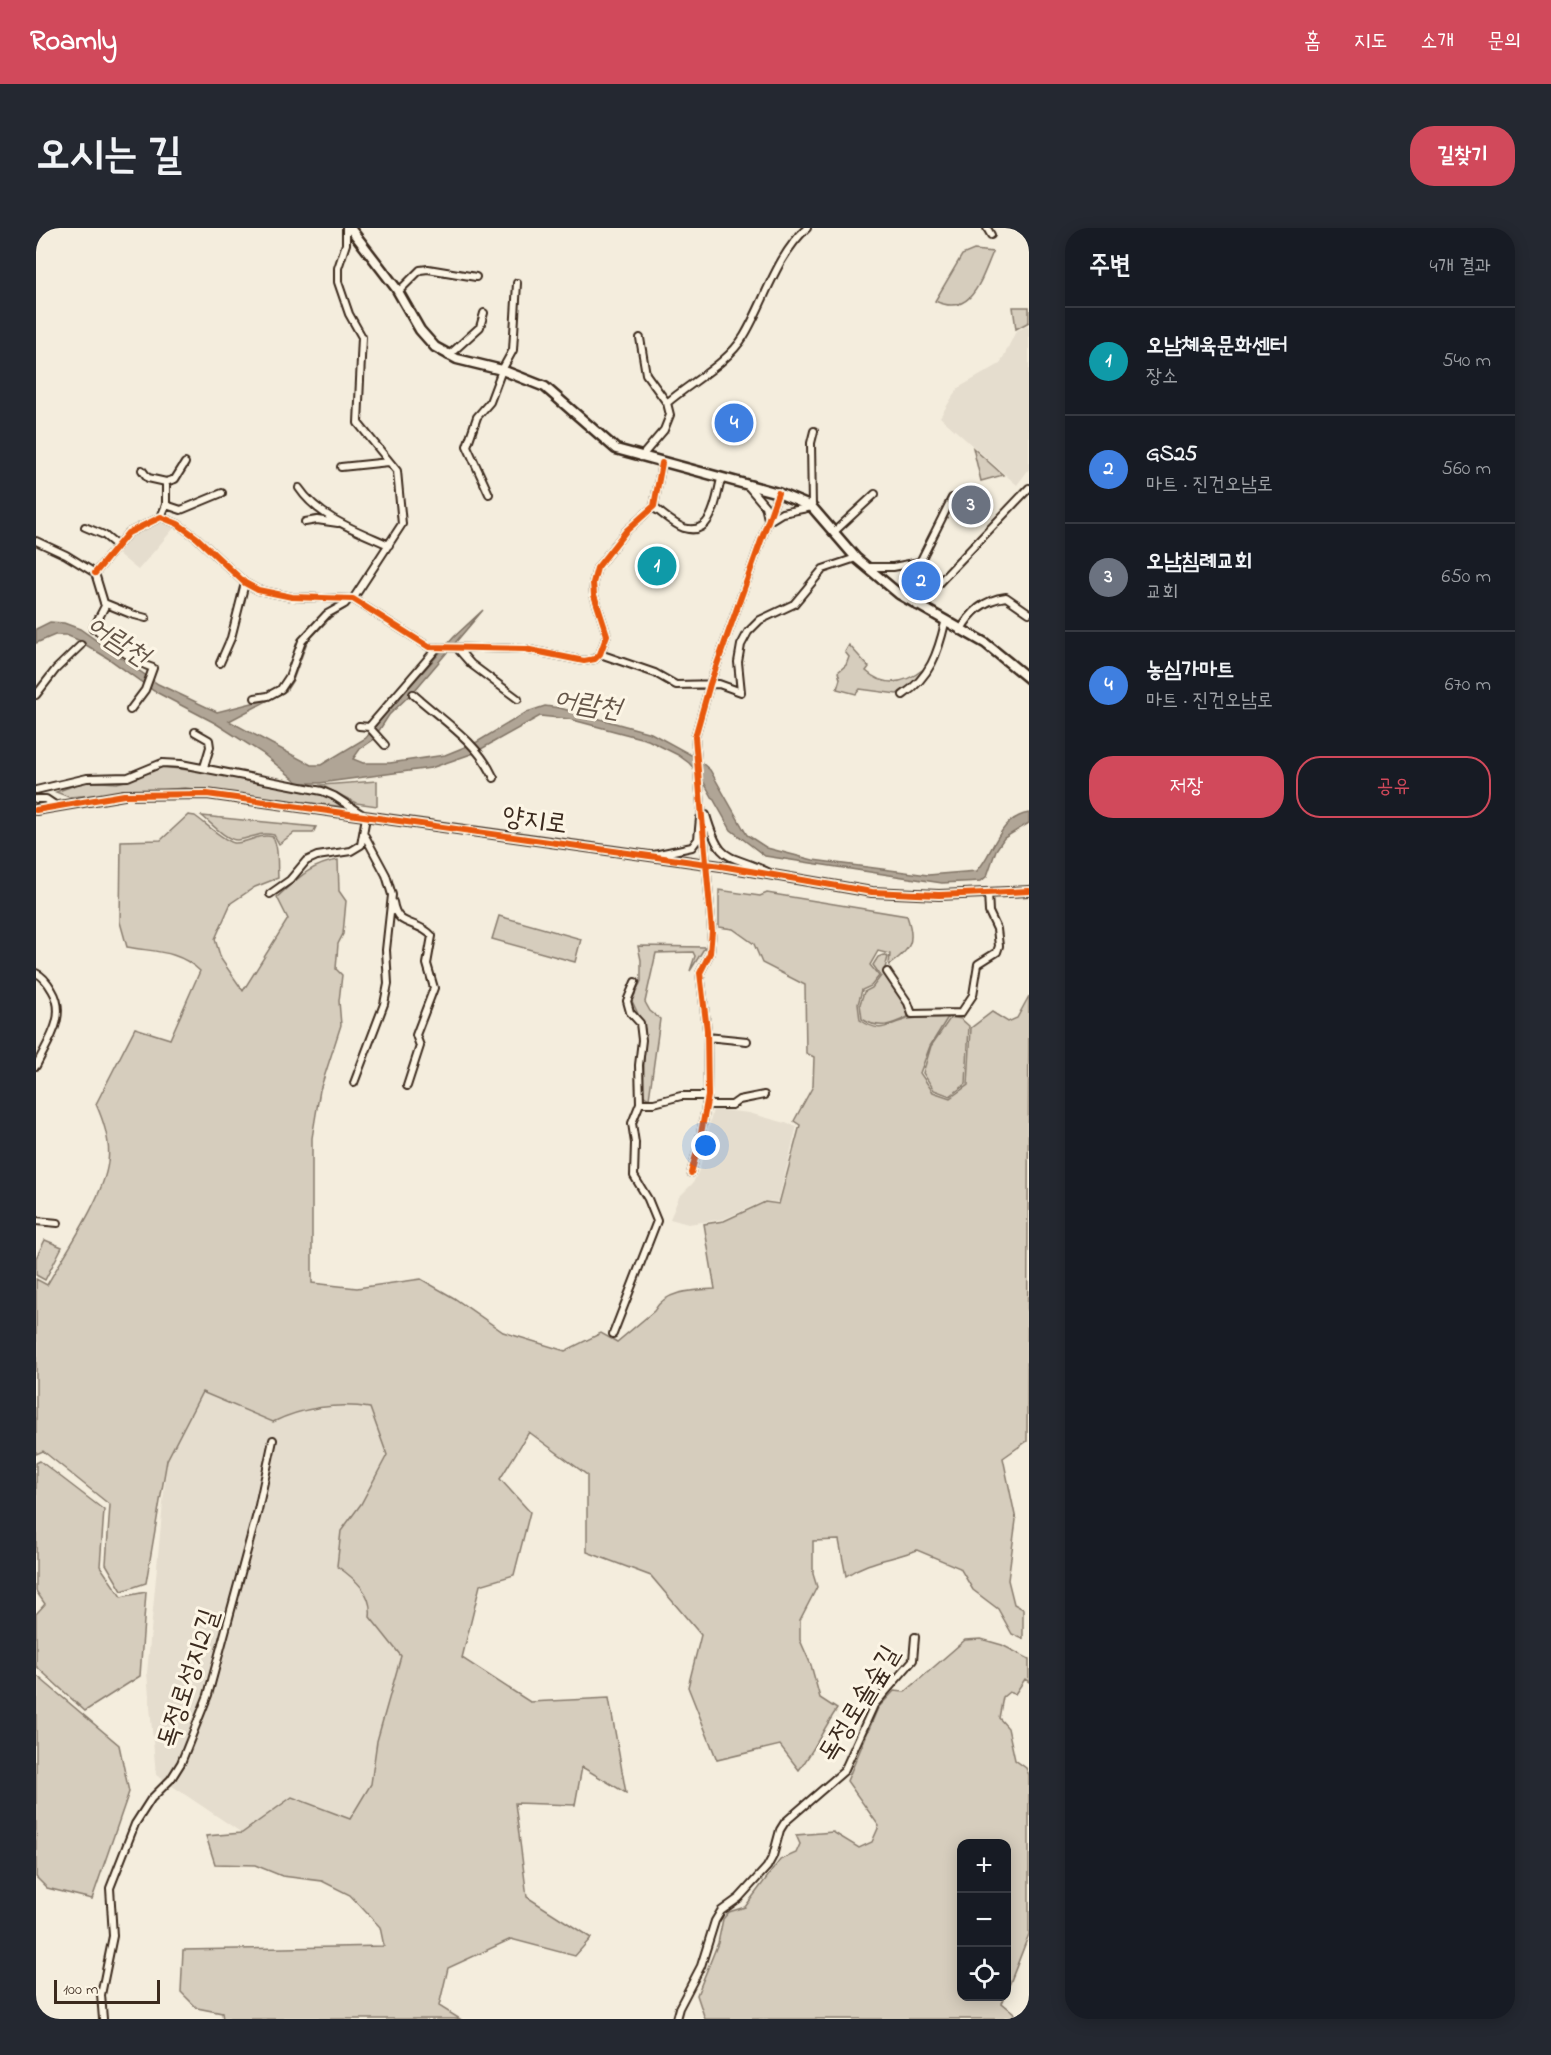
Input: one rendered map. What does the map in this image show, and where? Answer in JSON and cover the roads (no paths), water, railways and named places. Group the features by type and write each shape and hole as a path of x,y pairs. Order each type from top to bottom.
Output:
{"main road":[{"path":"348,228 398,292 427,340 448,356 502,370 545,387 616,449 778,493 812,507 866,567 916,606 985,643 1029,679"}],"street":[{"path":"255,698 268,696 281,689 290,677 302,641 327,614 351,599 402,524 397,471 358,423 362,337 349,314 338,282 338,268 346,244 348,228"},
{"path":"667,403 719,362 744,337 769,284 798,237 807,228"},
{"path":"987,228 991,235"},
{"path":"398,292 420,270 428,269 476,277"},
{"path":"489,494 467,446 477,417 490,402 502,370 513,350 517,283"},
{"path":"448,356 480,327 484,313"},
{"path":"640,338 646,374 667,403 670,415 664,430 640,457"},
{"path":"768,522 782,513 812,507 814,431"},
{"path":"341,467 389,462"},
{"path":"142,470 148,478 166,482 175,479 185,463"},
{"path":"161,517 178,524 197,538 245,583 258,590 292,597 351,599 421,644 455,648 525,649 584,661 595,659 600,654 607,635 594,595 593,583 597,568 626,531 653,507 662,463"},
{"path":"653,507 685,528 700,527 709,521 721,479"},
{"path":"95,573 128,533 161,517 166,505 166,482"},
{"path":"748,486 765,506 768,522"},
{"path":"299,488 305,497 341,524 389,545"},
{"path":"916,606 1029,488"},
{"path":"166,505 181,510 222,493"},
{"path":"691,1173 708,1096 707,1037 700,973 710,953 712,931 695,737 710,684 778,493"},
{"path":"835,531 875,494"},
{"path":"866,567 893,567 920,562 952,498"},
{"path":"305,522 317,520 341,524"},
{"path":"85,527 104,535 116,545"},
{"path":"36,541 66,555 95,573 105,606 93,628 138,664 153,668 145,690 130,710"},
{"path":"600,654 655,673 676,685 719,684 741,692 738,662 741,645 748,632 760,620 794,604 823,569 856,558"},
{"path":"220,663 231,638 245,583"},
{"path":"960,631 971,614 994,598 1006,597 1029,613"},
{"path":"105,603 146,618"},
{"path":"903,695 922,681 930,669 940,646 945,623"},
{"path":"36,696 56,669 81,645"},
{"path":"369,727 438,647"},
{"path":"455,648 471,664 518,699"},
{"path":"413,694 471,740 482,754 494,778"},
{"path":"359,726 369,727 385,745"},
{"path":"195,732 208,740 210,747 204,766"},
{"path":"36,790 87,778 128,777 162,763 204,766 322,791 334,796 366,817 362,845 351,851 317,856 306,861 290,880 270,894"},
{"name":"양지로","path":"36,810 124,795 207,794 649,856 895,894 1029,891"},
{"path":"36,799 46,799 55,805"},
{"path":"649,856 689,849 695,845 699,833 702,800"},
{"path":"702,800 713,840 721,853 778,876"},
{"path":"364,836 386,875 394,913 400,920 426,930 432,936 427,964 434,988 416,1035 420,1046 407,1086"},
{"path":"887,972 908,1003 912,1014 962,1013 973,995 978,964 997,952 999,946 997,929 989,912 988,892"},
{"path":"354,1083 384,1004 388,984 386,950 392,895"},
{"path":"36,973 45,980 60,1002 60,1013 36,1066"},
{"path":"613,1334 657,1221 648,1199 634,1176 635,1143 632,1123 640,1103 642,1031 627,1001 635,982"},
{"path":"707,1037 747,1041"},
{"path":"706,1105 732,1105 739,1100 764,1095"},
{"path":"640,1103 654,1103 681,1096 708,1096"},
{"path":"36,1221 58,1223"},
{"name":"독정로성지2길","path":"103,2019 101,1995 113,1936 110,1888 135,1824 151,1799 171,1779 181,1763 208,1695 258,1510 273,1440"},
{"name":"독정로솔숲길","path":"676,2019 701,1966 721,1911 739,1898 767,1867 785,1822 844,1771 874,1705 913,1660 915,1638"}],"place":[{"name":"농심가마트","path":"734,423"},
{"name":"오남침례교회","path":"971,505"},
{"name":"오남쳬육문화센터","path":"657,566"},
{"name":"GS25","path":"921,581"}],"water label":[{"name":"어람천","path":"119,639"},
{"name":"어람천","path":"588,702"}]}
